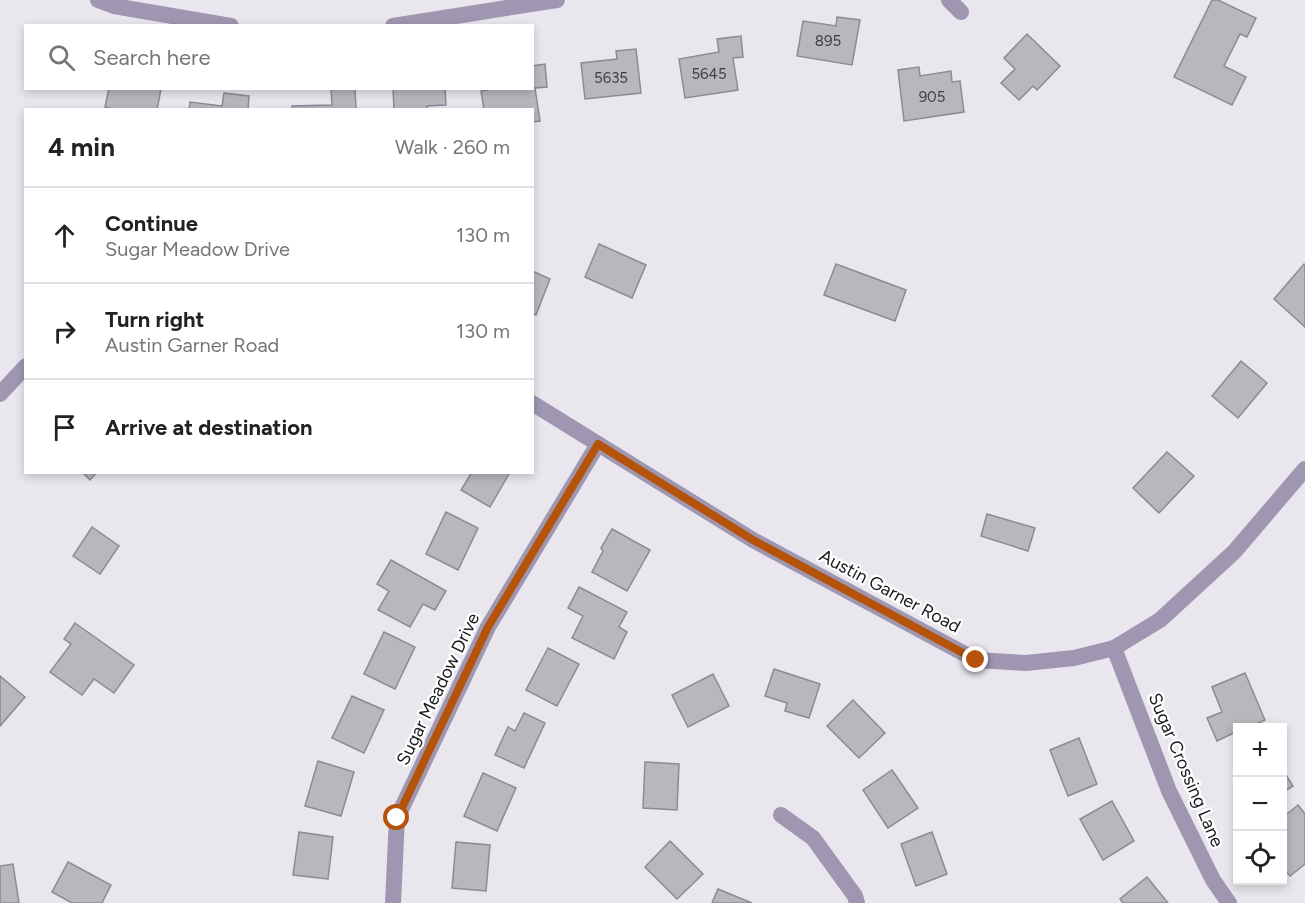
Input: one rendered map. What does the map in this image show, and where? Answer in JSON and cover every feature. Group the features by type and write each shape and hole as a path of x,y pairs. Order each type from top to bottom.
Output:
{"street":[{"path":"98,0 221,24"},
{"path":"406,24 557,0"},
{"path":"0,394 24,368"},
{"name":"Austin Garner Road","path":"534,404 753,540 976,660 1026,663 1074,658 1114,648 1160,620 1234,552 1305,469"},
{"name":"Sugar Meadow Drive","path":"393,903 397,818 488,627 598,444"},
{"name":"Sugar Crossing Lane","path":"1114,648 1169,791 1213,880 1228,903"},
{"path":"781,815 813,838 858,903"}],"building":[{"path":"1212,0 1218,0 1256,18 1247,37 1240,34 1224,66 1246,77 1232,105 1174,77"},
{"path":"837,17 860,20 852,65 797,56 803,21 836,26"},
{"path":"1027,34 1060,66 1037,90 1033,86 1019,100 1001,83 1015,69 1004,58"},
{"path":"741,36 743,57 733,58 738,90 685,98 679,59 719,52 717,39"},
{"path":"636,49 641,93 585,99 581,63 617,59 616,51"},
{"path":"545,64 547,87 535,88 540,121 534,122 534,108 484,108 481,91 534,90 534,66"},
{"path":"919,67 920,76 951,71 952,82 960,81 964,112 904,121 898,70"},
{"path":"109,90 161,90 157,108 105,107"},
{"path":"331,90 355,90 356,108 292,108 292,106 332,105"},
{"path":"393,90 445,90 446,105 427,106 427,108 394,108"},
{"path":"224,93 249,96 248,108 189,108 190,102 222,106"},
{"path":"599,244 646,265 632,298 585,277"},
{"path":"836,264 906,290 895,321 824,295"},
{"path":"1305,265 1305,327 1274,299"},
{"path":"534,272 550,279 536,315 534,314"},
{"path":"1241,361 1267,383 1238,418 1212,396"},
{"path":"1167,452 1194,476 1159,513 1133,488"},
{"path":"84,474 95,474 90,480"},
{"path":"471,474 509,474 490,507 461,490"},
{"path":"446,512 478,528 458,570 426,554"},
{"path":"987,514 1035,528 1028,551 981,536"},
{"path":"92,527 119,546 100,574 73,556"},
{"path":"612,529 650,550 627,591 592,572 603,551 601,548"},
{"path":"391,560 446,591 435,610 423,604 410,627 378,610 389,591 377,584"},
{"path":"579,587 627,612 619,627 627,632 614,659 572,638 583,616 568,608"},
{"path":"75,623 134,665 114,693 94,679 82,695 50,672 71,644 64,639"},
{"path":"384,632 415,647 395,689 364,674"},
{"path":"548,648 579,664 557,706 526,690"},
{"path":"774,669 820,684 809,718 785,711 787,703 765,696"},
{"path":"1245,673 1265,720 1258,723 1233,723 1233,733 1217,741 1207,718 1222,712 1212,687"},
{"path":"713,674 729,706 688,727 672,695"},
{"path":"0,676 25,697 0,726"},
{"path":"352,696 384,710 364,753 332,738"},
{"path":"853,700 885,733 859,758 827,726"},
{"path":"524,713 545,723 524,768 495,755 508,727 515,731"},
{"path":"1079,738 1097,784 1068,796 1050,750"},
{"path":"318,761 354,772 341,816 305,806"},
{"path":"645,762 679,764 677,810 643,808"},
{"path":"892,770 918,808 888,828 863,790"},
{"path":"483,773 516,788 497,831 464,816"},
{"path":"1287,777 1293,786 1287,790"},
{"path":"1112,801 1134,841 1103,860 1080,819"},
{"path":"1298,805 1305,814 1305,864 1290,876 1287,873 1287,814"},
{"path":"299,832 333,837 328,879 293,875"},
{"path":"932,832 947,874 916,886 901,844"},
{"path":"670,841 703,874 677,899 645,867"},
{"path":"456,842 490,845 486,891 452,888"},
{"path":"68,862 111,885 102,903 72,903 52,892"},
{"path":"13,864 19,903 0,903 0,866"},
{"path":"1147,877 1168,903 1123,903 1120,899"},
{"path":"718,889 752,903 712,903"}],"route":[{"path":"397,818 488,627 598,444 753,540 976,660"}]}
